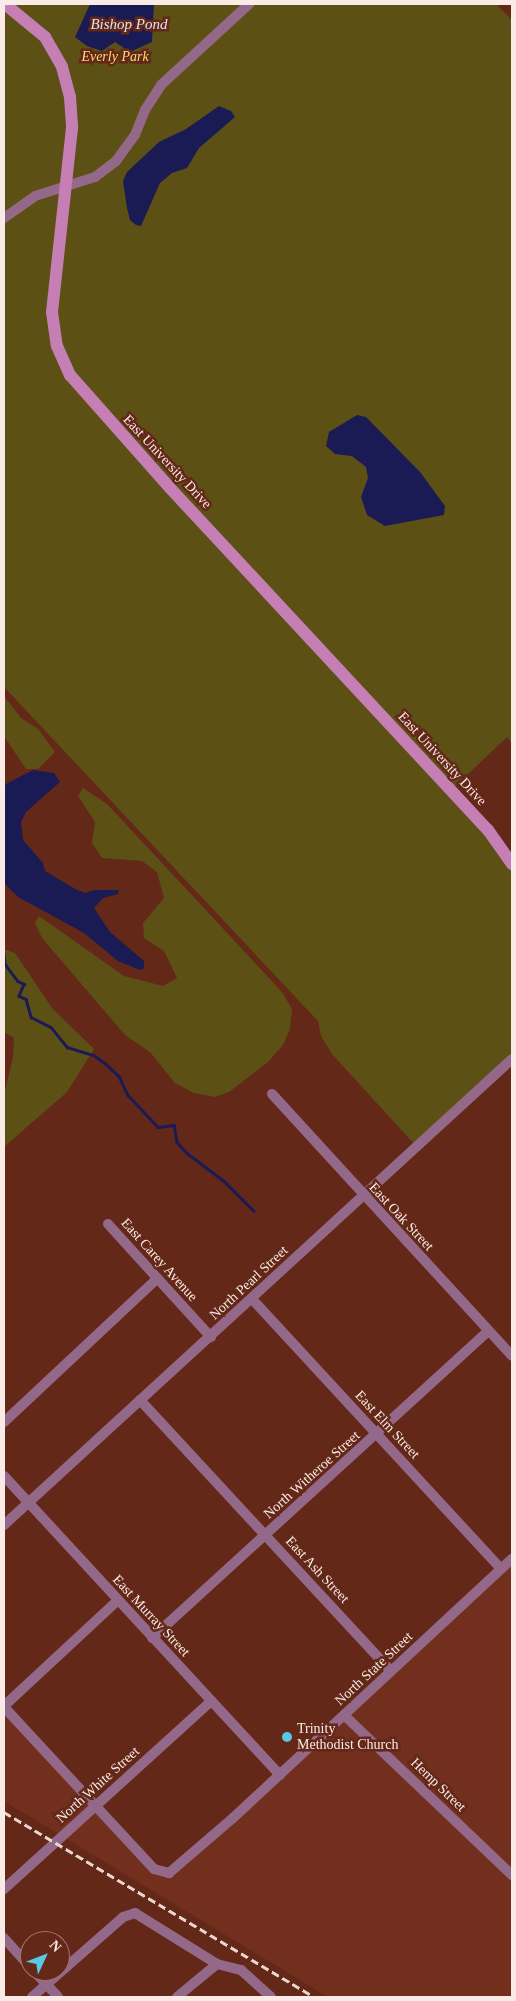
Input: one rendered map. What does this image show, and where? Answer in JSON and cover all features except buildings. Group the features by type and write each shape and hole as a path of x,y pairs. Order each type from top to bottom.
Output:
{"main road":[{"name":"East University Drive","path":"5,4 45,37 66,76 72,118 52,312 57,346 70,375 170,488 488,830 512,864"}],"street":[{"path":"4,218 35,196 95,177 116,161 135,135 145,110 161,85 249,4"},
{"name":"North Pearl Street","path":"4,1525 512,1060"},
{"name":"East Oak Street","path":"272,1094 363,1197 512,1356"},
{"name":"East Carey Avenue","path":"108,1224 211,1337"},
{"path":"4,1422 158,1279"},
{"name":"East Elm Street","path":"252,1299 501,1569"},
{"name":"North Witheroe Street","path":"152,1638 488,1331"},
{"name":"East Ash Street","path":"140,1400 392,1671"},
{"name":"East Murray Street","path":"4,1476 280,1774"},
{"name":"North State Street","path":"96,1806 154,1869 164,1873 176,1870 345,1716 512,1559"},
{"path":"96,1806 4,1707 118,1600"},
{"name":"North White Street","path":"4,1889 211,1701"},
{"name":"Hemp Street","path":"345,1716 512,1875"},
{"path":"32,1997 123,1917 139,1913 217,1964 241,1970 271,1997"},
{"path":"4,1938 20,1956"},
{"path":"177,1997 217,1964"},
{"path":"43,1981 58,1997"}],"shaded area":[{"path":"512,1559 512,1997 328,1997 4,1801 4,1707 154,1869 169,1873"}],"green space":[{"name":"Everly Park","path":"4,4 496,4 512,20 512,743 507,737 451,790 512,864 512,1059 416,1146 332,1054 321,1036 318,1021 4,687"},
{"path":"4,696 21,718 38,729 55,752 38,769 26,769 4,736"},
{"path":"83,788 107,804 282,992 292,1009 290,1029 283,1045 268,1062 229,1092 215,1097 194,1093 175,1083 150,1052 125,1035 42,938 35,923 39,916 124,976 163,986 177,978 164,951 144,938 143,923 164,898 157,872 142,861 102,858 92,843 95,822 78,796"},
{"path":"4,949 15,953 52,1008 94,1049 67,1092 4,1147 4,1095 13,1057 14,1038 4,1032"}],"water":[{"name":"Bishop Pond","path":"90,4 154,4 152,42 130,52 115,42 102,51 87,46 75,37"},
{"path":"219,106 231,111 235,117 199,148 187,168 172,173 160,183 141,226 136,225 130,220 127,208 123,181 127,172 159,142 186,129"},
{"path":"357,415 366,417 420,472 445,506 444,515 385,526 367,515 361,497 368,478 366,467 352,456 335,454 326,446 329,432"},
{"path":"33,770 54,773 60,782 26,812 21,822 23,840 43,863 45,871 77,890 86,893 94,890 119,890 118,894 103,898 94,908 110,932 144,961 144,968 140,970 118,961 84,933 18,897 4,883 4,785"}],"waterway":[{"path":"4,953 5,964 18,981 24,984 19,996 26,999 31,1017 51,1027 67,1047 94,1055 106,1064 119,1076 128,1095 158,1127 174,1125 177,1142 187,1153 224,1181 254,1211"}],"railway":[{"path":"4,1812 314,1997"}],"place":[{"name":"Trinity Methodist Church","path":"287,1737"}]}
